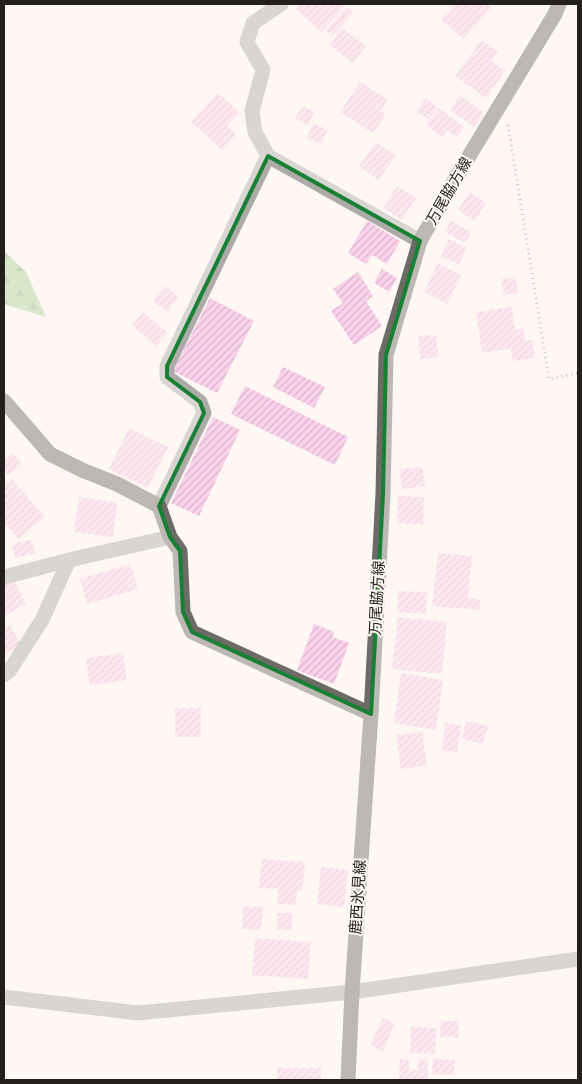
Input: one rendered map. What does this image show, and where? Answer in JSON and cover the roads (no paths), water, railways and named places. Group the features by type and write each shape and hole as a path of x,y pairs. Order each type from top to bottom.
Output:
{"main road":[{"name":"万尾脇方線","path":"370,714 383,494 386,355 420,241 555,14 559,4"},
{"path":"4,401 50,454 82,470 117,484 159,506 170,538 180,551 183,612 192,632 370,714"},
{"name":"鹿西氷見線","path":"348,1080 370,714"}],"street":[{"path":"281,4 253,23 247,42 263,70 252,111 256,132 268,156 420,241"},
{"path":"159,506 204,413 200,402 167,377 167,366 268,156"},
{"path":"4,577 69,560 170,538"},
{"path":"4,675 10,670 42,620 69,560"},
{"path":"4,997 138,1013 352,992 578,959"}]}
